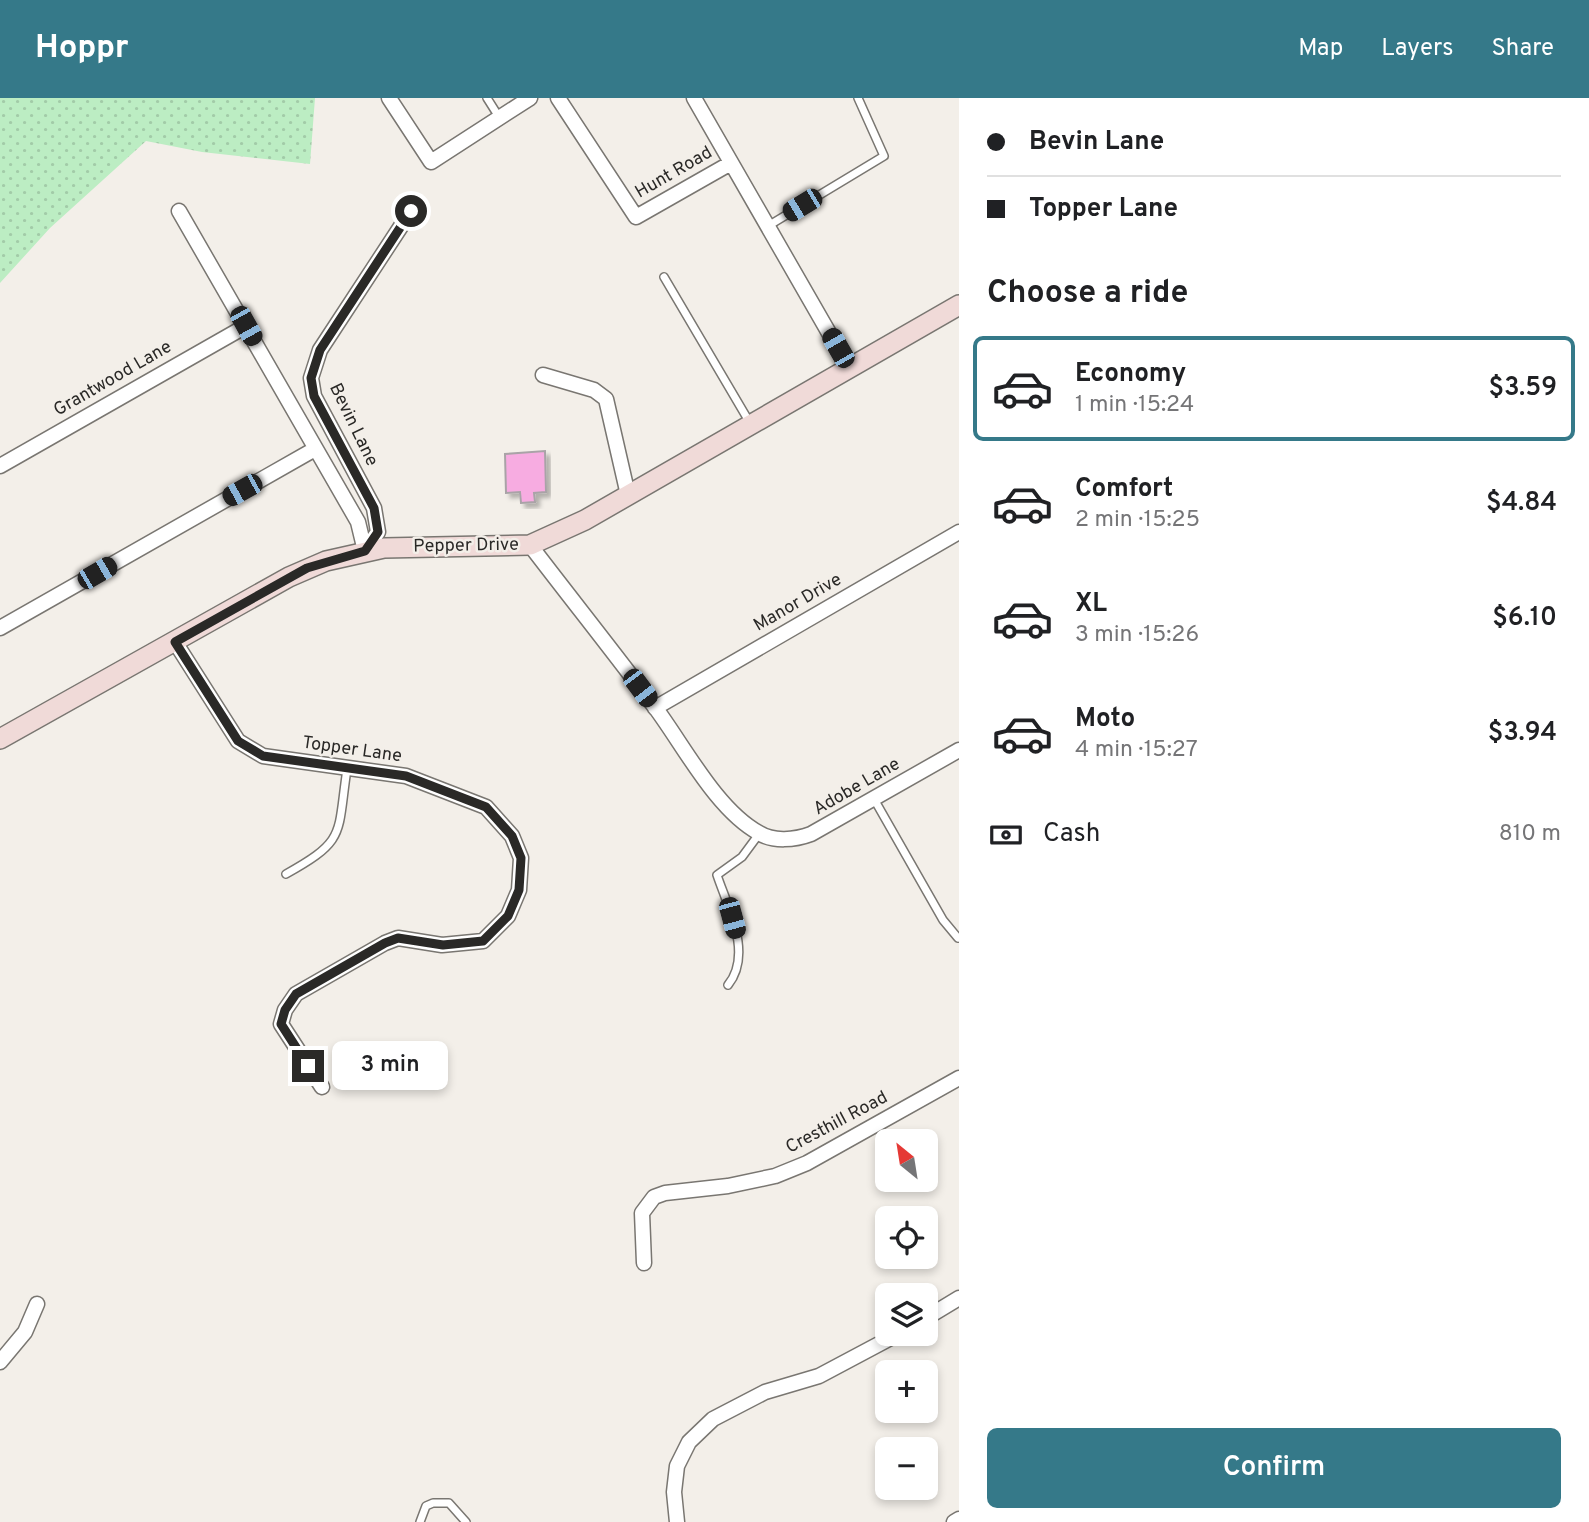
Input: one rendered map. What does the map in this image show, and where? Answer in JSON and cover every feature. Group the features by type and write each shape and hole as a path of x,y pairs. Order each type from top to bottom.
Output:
{"street":[{"path":"388,98 431,162 530,98"},
{"name":"Hunt Road","path":"558,98 636,217 731,163"},
{"path":"694,98 848,366"},
{"path":"179,211 358,522 365,551"},
{"name":"Bevin Lane","path":"365,551 378,532 374,508 314,396 311,378 320,350 411,211"},
{"name":"Pepper Drive","path":"0,739 307,568 365,551 530,545 585,520 848,366 959,305"},
{"name":"Grantwood Lane","path":"0,466 246,326"},
{"path":"543,374 594,390 606,399 628,495"},
{"path":"0,628 315,449"},
{"name":"Manor Drive","path":"655,708 959,532"},
{"path":"530,545 711,786 737,816 763,835"},
{"name":"Topper Lane","path":"175,642 238,741 263,756 406,776 486,807 512,836 521,858 519,890 508,916 483,941 443,945 398,938 296,994 285,1010 281,1024 322,1087"},
{"name":"Adobe Lane","path":"763,835 787,839 811,834 959,750"},
{"name":"Cresthill Road","path":"643,1263 642,1213 647,1205 665,1193 728,1186 786,1172 959,1078"},
{"path":"938,1311 959,1298"},
{"path":"0,1362 25,1332 37,1304"},
{"path":"677,1522 674,1492 677,1466 690,1442 713,1419 765,1392 818,1376 875,1346"},
{"path":"954,1522 959,1519"}],"lane":[{"path":"487,98 499,118"},
{"path":"767,226 884,156 858,98"},
{"path":"664,277 750,424"},
{"path":"286,874 331,846 337,833 347,769"},
{"path":"874,799 943,920 958,937"},
{"path":"728,985 737,973 739,961 736,933 717,875 743,857 763,835"},
{"path":"420,1522 426,1506 449,1503 456,1507 466,1522"}],"green space":[{"path":"0,98 315,98 310,164 202,152 146,141 50,228 0,283"}],"building":[{"path":"545,451 546,492 534,493 535,502 521,503 520,492 506,493 505,454"}],"route":[{"path":"308,1066 281,1024 285,1010 296,994 398,938 443,945 483,941 508,916 519,890 521,858 512,836 499,818 486,807 406,776 263,756 230,733 175,642 307,568 365,551 378,532 374,508 314,396 311,378 320,350 411,211"}]}
